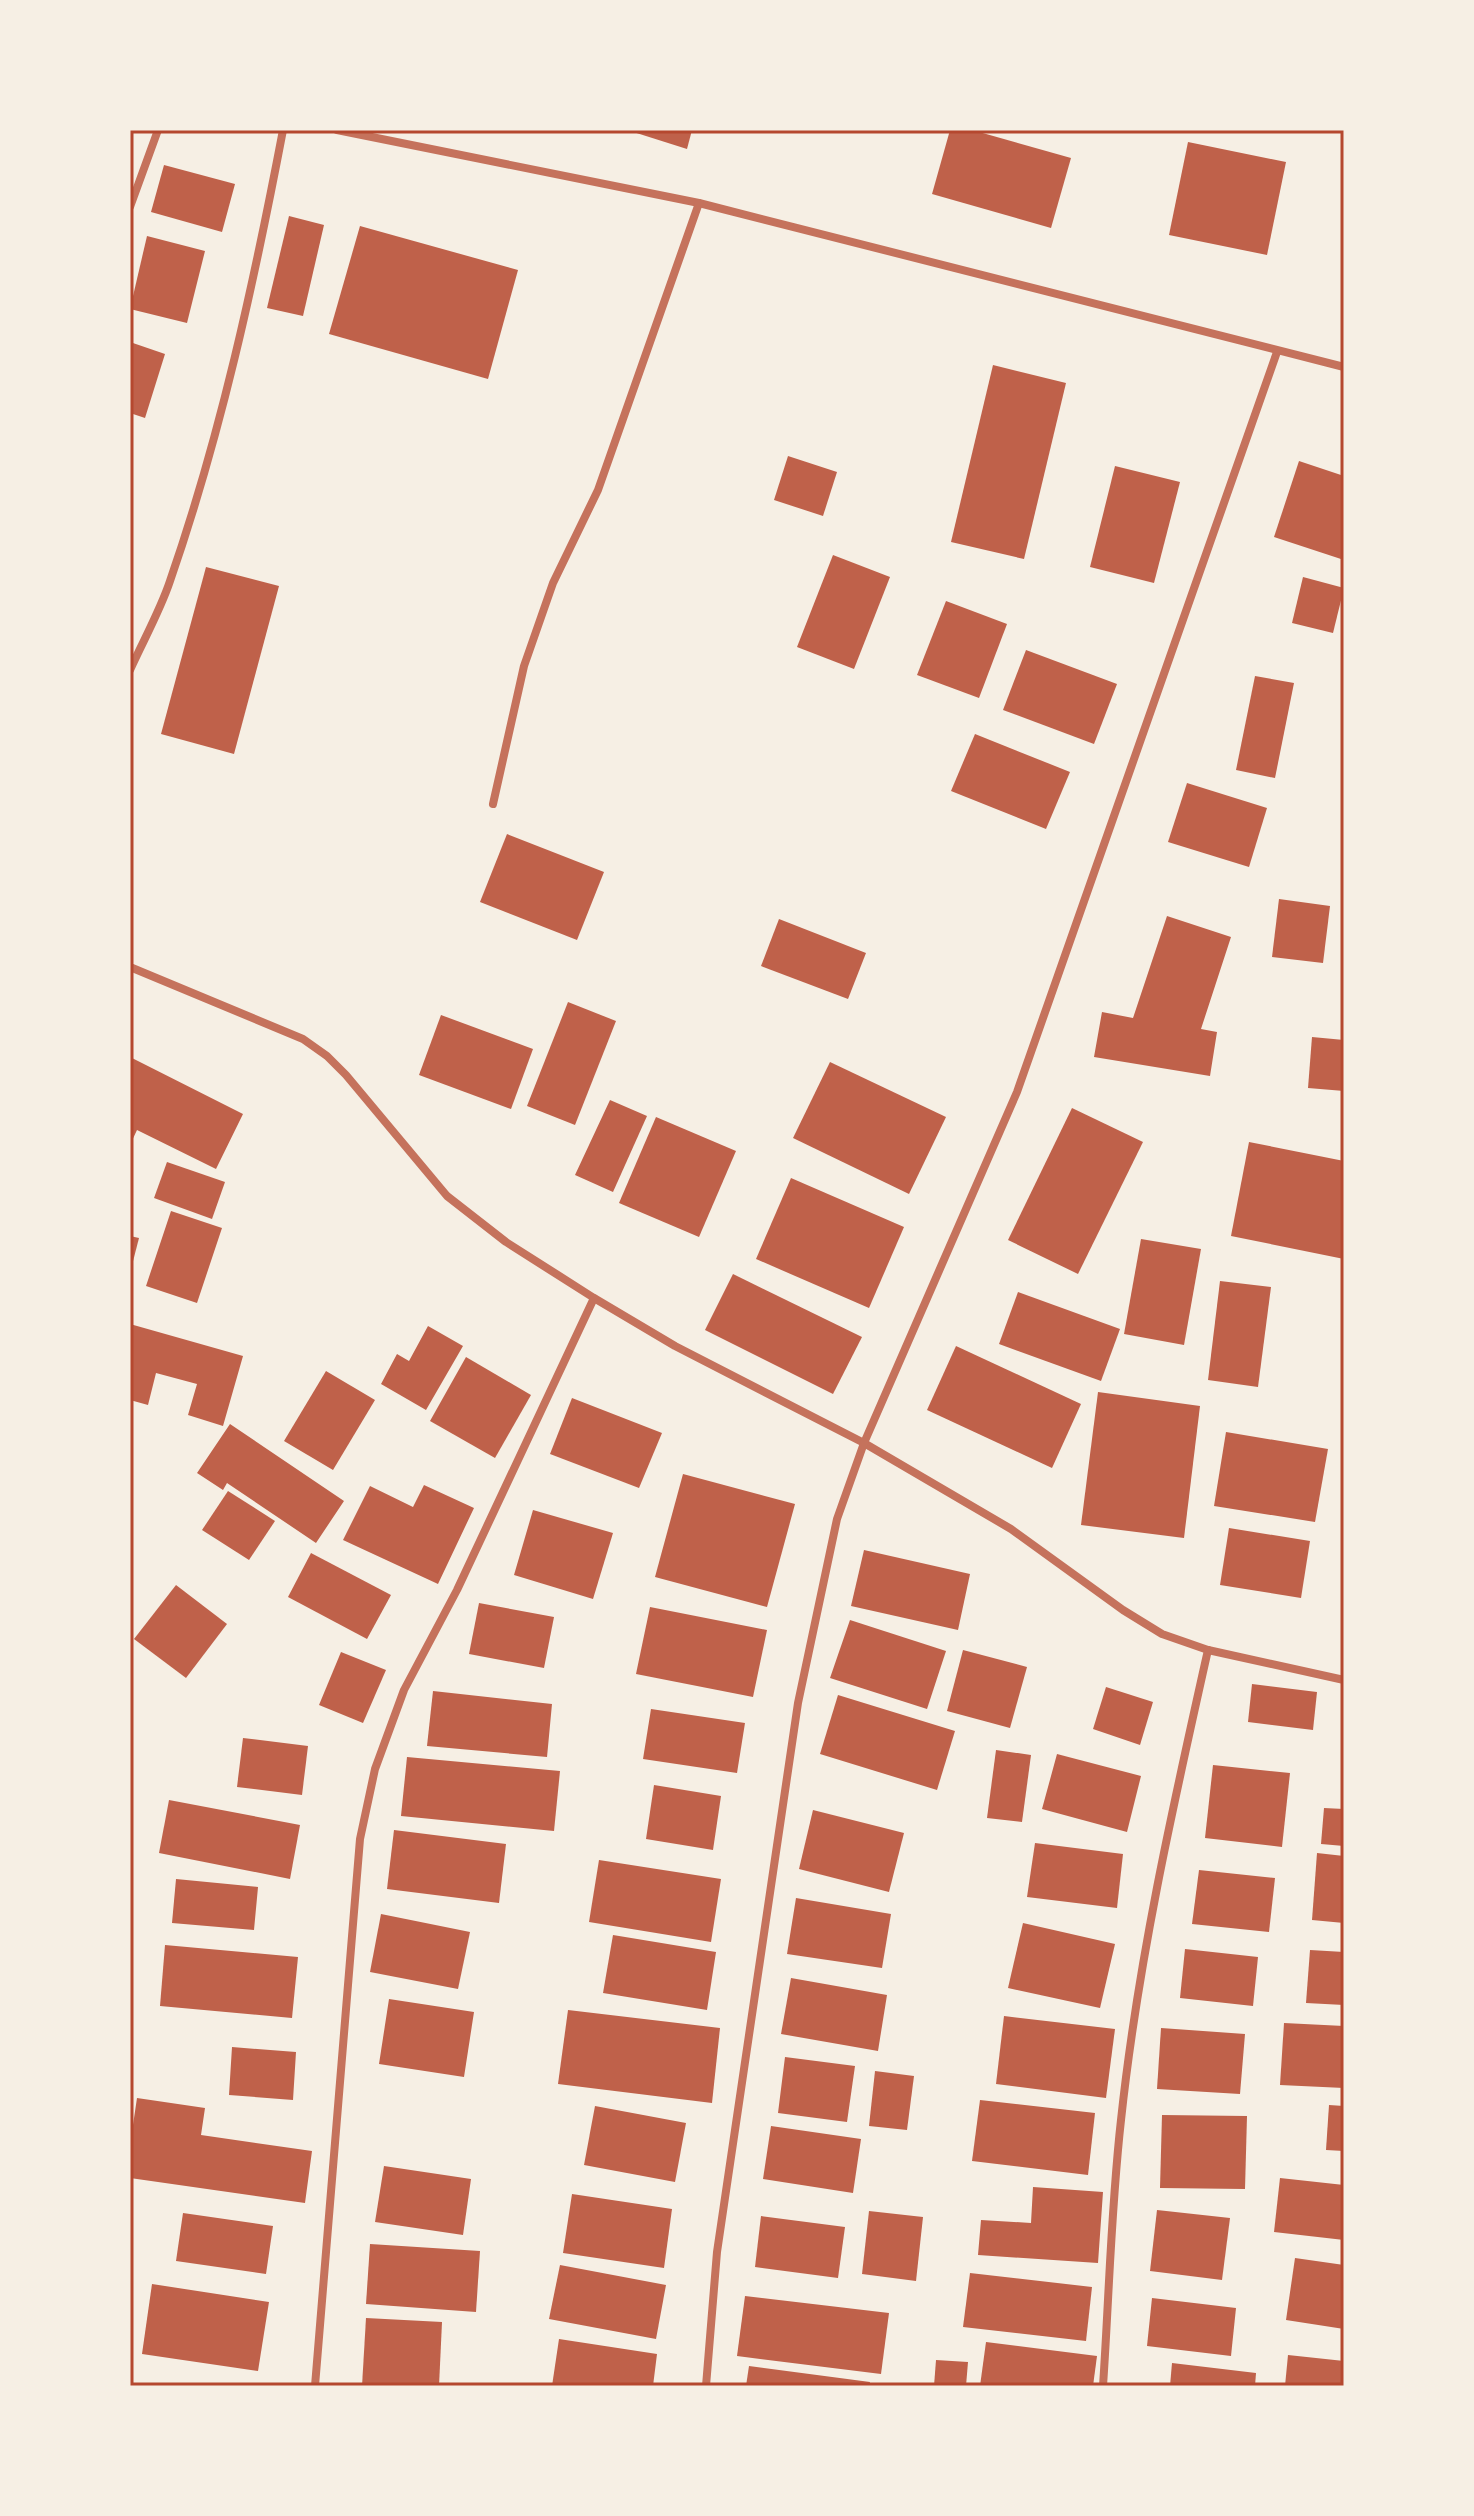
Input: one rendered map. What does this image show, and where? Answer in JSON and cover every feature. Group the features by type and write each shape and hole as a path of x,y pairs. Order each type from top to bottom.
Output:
{"street":[{"path":"130,207 158,130"},
{"path":"130,670 170,583 225,402 254,280 283,130"},
{"path":"337,130 699,203 1344,367"},
{"path":"493,804 524,666 553,583 598,490 699,203"},
{"path":"706,2386 717,2252 798,1703 837,1519 864,1443 1017,1092 1277,352"},
{"path":"130,967 303,1039 346,1075 447,1196 506,1242 675,1346 864,1443 1011,1529 1162,1634 1208,1650 1344,1680"},
{"path":"315,2386 360,1839 375,1769 404,1690 457,1590 594,1298"},
{"path":"1103,2386 1120,2122 1136,2008 1164,1848 1208,1650"}],"building":[{"path":"627,130 692,130 687,149"},
{"path":"950,130 972,130 1071,158 1051,228 932,194"},
{"path":"1188,142 1286,162 1267,255 1169,235"},
{"path":"164,165 235,184 222,232 151,212"},
{"path":"289,216 324,225 303,316 267,308"},
{"path":"360,226 518,270 488,379 329,334"},
{"path":"147,236 205,251 187,323 130,309"},
{"path":"130,342 165,354 145,418 130,413"},
{"path":"993,365 1066,383 1024,559 951,542"},
{"path":"788,456 837,472 823,516 774,500"},
{"path":"1299,461 1344,476 1344,560 1274,537"},
{"path":"1115,466 1180,482 1154,583 1090,567"},
{"path":"833,555 890,577 854,669 797,647"},
{"path":"206,567 279,586 234,754 161,734"},
{"path":"1303,577 1344,588 1333,633 1292,623"},
{"path":"946,601 1007,624 979,698 917,675"},
{"path":"1026,650 1117,684 1094,744 1003,710"},
{"path":"1255,676 1294,683 1275,778 1236,770"},
{"path":"975,734 1070,772 1046,829 951,791"},
{"path":"1187,783 1267,808 1249,867 1168,842"},
{"path":"507,834 604,872 577,940 480,902"},
{"path":"1279,899 1330,906 1323,963 1272,957"},
{"path":"1167,916 1231,937 1201,1029 1217,1032 1210,1076 1094,1057 1102,1012 1133,1018"},
{"path":"779,919 866,953 848,999 761,966"},
{"path":"568,1002 616,1021 575,1125 527,1106"},
{"path":"441,1015 533,1049 511,1109 419,1075"},
{"path":"1312,1037 1344,1040 1344,1091 1308,1088"},
{"path":"130,1057 243,1114 216,1169 137,1130 130,1145"},
{"path":"830,1062 946,1117 909,1194 793,1138"},
{"path":"610,1100 647,1116 613,1192 575,1175"},
{"path":"1072,1108 1143,1142 1078,1274 1008,1240"},
{"path":"656,1117 736,1151 699,1237 619,1203"},
{"path":"1249,1142 1344,1161 1344,1259 1231,1236"},
{"path":"167,1162 225,1182 212,1219 154,1198"},
{"path":"791,1178 904,1227 869,1308 756,1259"},
{"path":"171,1211 222,1228 197,1303 146,1286"},
{"path":"130,1236 139,1238 131,1269 130,1268"},
{"path":"1141,1239 1201,1249 1184,1345 1124,1334"},
{"path":"733,1274 862,1337 833,1394 705,1330"},
{"path":"1220,1281 1271,1287 1258,1387 1208,1380"},
{"path":"1018,1292 1120,1329 1101,1381 999,1344"},
{"path":"130,1324 243,1356 223,1426 188,1415 197,1384 156,1373 148,1405 130,1400"},
{"path":"428,1326 463,1346 426,1410 381,1384 397,1354 409,1361"},
{"path":"956,1346 1081,1404 1052,1468 927,1410"},
{"path":"466,1357 531,1395 495,1458 430,1421"},
{"path":"326,1371 375,1400 333,1470 284,1441"},
{"path":"1098,1392 1200,1406 1184,1538 1081,1525"},
{"path":"572,1398 662,1433 639,1488 550,1454"},
{"path":"230,1424 344,1501 316,1543 227,1483 223,1490 197,1473"},
{"path":"1226,1432 1328,1449 1315,1522 1214,1506"},
{"path":"683,1474 795,1504 767,1607 655,1577"},
{"path":"424,1485 474,1508 438,1584 343,1540 370,1486 413,1507"},
{"path":"228,1491 275,1521 249,1560 202,1530"},
{"path":"533,1510 613,1533 593,1599 514,1575"},
{"path":"1229,1528 1310,1541 1301,1598 1220,1585"},
{"path":"864,1550 970,1574 958,1630 851,1606"},
{"path":"311,1553 391,1595 367,1639 288,1597"},
{"path":"176,1585 227,1624 186,1678 134,1639"},
{"path":"479,1603 554,1617 544,1668 469,1654"},
{"path":"650,1607 767,1630 753,1697 636,1674"},
{"path":"850,1620 946,1651 927,1709 830,1678"},
{"path":"963,1650 1027,1667 1010,1728 947,1711"},
{"path":"341,1652 386,1670 363,1723 319,1705"},
{"path":"1252,1684 1317,1692 1313,1730 1248,1722"},
{"path":"1106,1687 1153,1702 1140,1745 1093,1729"},
{"path":"433,1691 552,1704 547,1757 427,1746"},
{"path":"838,1695 955,1731 937,1790 820,1754"},
{"path":"651,1709 745,1723 737,1773 643,1759"},
{"path":"243,1738 308,1746 302,1795 237,1787"},
{"path":"996,1750 1031,1755 1022,1822 987,1818"},
{"path":"1057,1754 1141,1776 1127,1832 1042,1809"},
{"path":"407,1757 560,1771 554,1831 401,1816"},
{"path":"1213,1765 1290,1773 1282,1847 1205,1838"},
{"path":"654,1785 721,1796 713,1850 646,1839"},
{"path":"169,1800 300,1825 290,1879 159,1853"},
{"path":"1324,1808 1344,1809 1344,1846 1321,1844"},
{"path":"813,1810 904,1833 889,1892 799,1869"},
{"path":"394,1830 506,1844 499,1903 387,1889"},
{"path":"1035,1843 1123,1854 1117,1908 1027,1897"},
{"path":"1317,1853 1344,1856 1344,1923 1312,1920"},
{"path":"599,1860 721,1879 711,1942 589,1922"},
{"path":"1199,1870 1275,1878 1269,1932 1192,1924"},
{"path":"176,1879 258,1887 254,1930 172,1923"},
{"path":"796,1898 891,1914 882,1968 787,1954"},
{"path":"381,1914 470,1932 458,1989 370,1972"},
{"path":"1023,1923 1115,1944 1100,2008 1008,1988"},
{"path":"613,1935 716,1952 707,2010 603,1993"},
{"path":"165,1945 298,1957 292,2018 160,2006"},
{"path":"1185,1949 1258,1957 1253,2006 1180,1998"},
{"path":"1310,1950 1344,1952 1344,2005 1306,2003"},
{"path":"791,1978 887,1995 878,2051 781,2034"},
{"path":"389,1999 474,2012 464,2077 379,2064"},
{"path":"568,2010 720,2028 712,2103 558,2084"},
{"path":"1004,2016 1115,2029 1106,2098 996,2084"},
{"path":"1284,2023 1344,2026 1344,2088 1280,2085"},
{"path":"1161,2028 1245,2034 1240,2094 1157,2089"},
{"path":"232,2047 296,2052 293,2100 229,2095"},
{"path":"785,2057 855,2066 847,2122 778,2113"},
{"path":"875,2071 914,2076 907,2130 869,2126"},
{"path":"137,2098 205,2108 201,2135 312,2151 305,2203 130,2178 130,2145"},
{"path":"980,2100 1095,2113 1088,2175 972,2161"},
{"path":"1329,2105 1344,2106 1344,2151 1326,2150"},
{"path":"595,2106 686,2123 675,2182 584,2165"},
{"path":"1162,2115 1247,2116 1245,2189 1160,2188"},
{"path":"771,2126 861,2139 853,2193 763,2179"},
{"path":"384,2166 471,2179 463,2235 375,2222"},
{"path":"1280,2178 1344,2185 1344,2240 1274,2232"},
{"path":"1033,2187 1103,2192 1098,2263 978,2255 981,2220 1031,2223"},
{"path":"572,2194 672,2209 664,2268 563,2253"},
{"path":"1157,2210 1230,2218 1222,2280 1150,2271"},
{"path":"869,2211 923,2217 916,2281 862,2274"},
{"path":"183,2213 273,2226 266,2274 176,2261"},
{"path":"761,2216 845,2227 838,2278 755,2267"},
{"path":"370,2244 480,2251 476,2312 366,2304"},
{"path":"1295,2258 1344,2265 1344,2329 1286,2320"},
{"path":"560,2265 666,2285 656,2339 549,2319"},
{"path":"970,2273 1092,2287 1086,2341 963,2327"},
{"path":"152,2284 269,2302 258,2371 142,2354"},
{"path":"745,2296 889,2313 881,2374 737,2356"},
{"path":"1152,2298 1236,2308 1231,2356 1147,2346"},
{"path":"366,2318 442,2322 439,2386 362,2386"},
{"path":"559,2339 657,2354 653,2386 552,2386"},
{"path":"986,2342 1097,2356 1093,2386 980,2386"},
{"path":"1288,2355 1344,2361 1344,2386 1285,2386"},
{"path":"936,2360 968,2362 966,2386 934,2386"},
{"path":"1172,2363 1256,2373 1255,2386 1170,2386"},
{"path":"749,2366 870,2382 869,2386 746,2386"}]}
